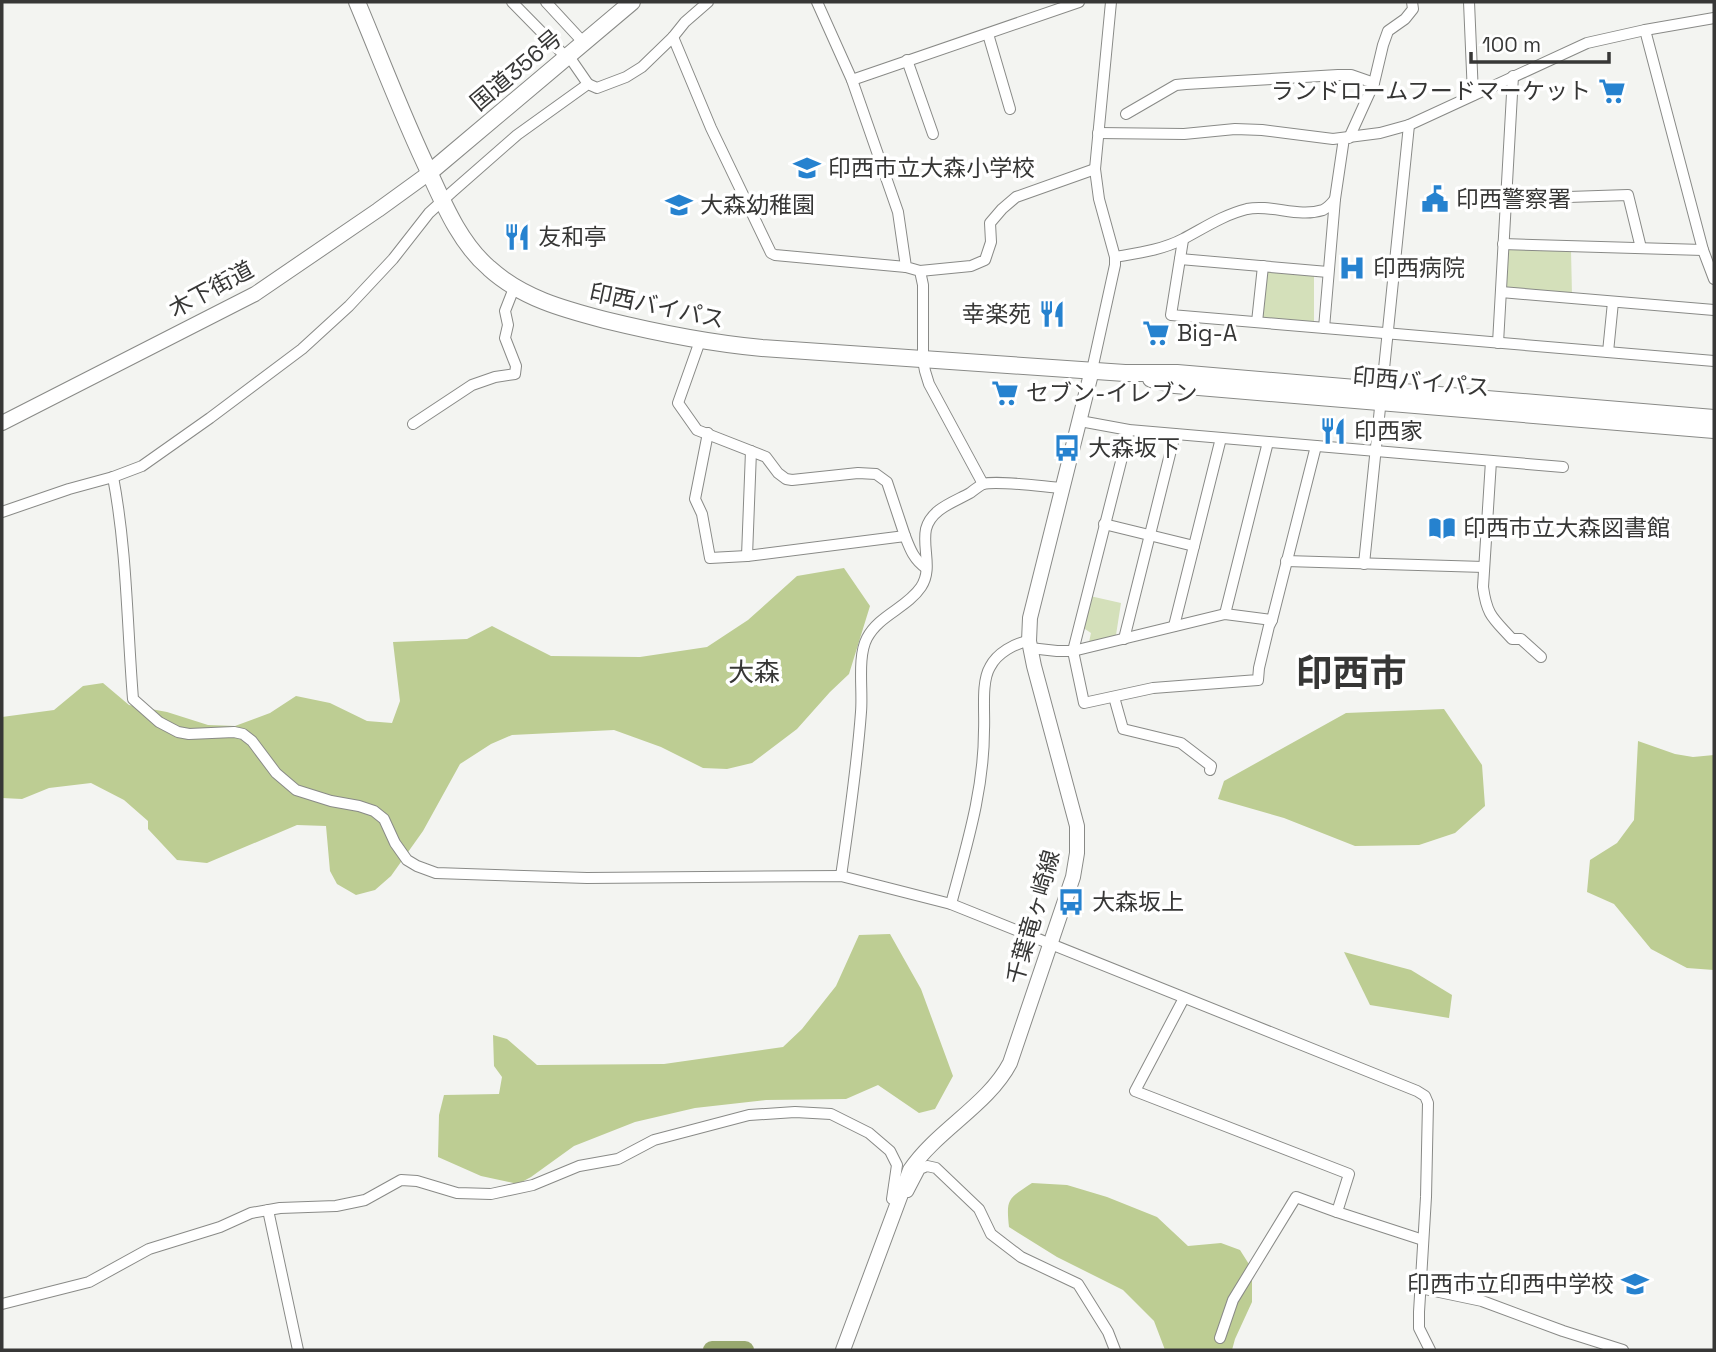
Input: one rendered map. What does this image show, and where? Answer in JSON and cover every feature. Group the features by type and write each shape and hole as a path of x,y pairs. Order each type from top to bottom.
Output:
{"highway":[{"name":"印西バイパス","path":"357,2 416,146 453,221 476,256 489,268 514,288 550,304 629,326 700,341 762,348 1125,373 1177,373 1714,430"},
{"name":"国道356号","path":"429,173 632,2"},
{"name":"印西バイパス","path":"1382,396 1714,418"}],"main road":[{"name":"木下街道","path":"2,423 255,293 429,173"},
{"name":"千葉竜ヶ崎線","path":"843,1350 910,1170 916,1160 988,1092 1006,1070 1073,877 1077,853 1077,826 1030,645 1030,618 1092,370"}],"street":[{"path":"512,2 567,56 588,85 597,88 626,77 642,67 708,2"},
{"path":"546,2 583,42"},
{"path":"817,2 852,80 898,212 906,267"},
{"path":"852,80 988,34 1051,6 1079,2"},
{"path":"1092,370 1114,274 1115,257 1095,169 1111,2"},
{"path":"1324,328 1335,200 1346,138 1374,83 1388,31 1405,19 1413,9 1412,2"},
{"path":"1469,2 1473,95"},
{"path":"1098,134 1262,130 1333,139 1380,133 1409,125 1587,43 1714,18"},
{"path":"1645,30 1703,250 1714,279"},
{"path":"988,34 1010,108"},
{"path":"673,37 710,128 771,253 775,255 906,267 920,271 971,266 985,260 991,243 990,223 1016,197 1095,169"},
{"path":"907,60 933,134"},
{"path":"1126,114 1176,85 1338,75 1350,75 1374,83"},
{"path":"1498,343 1513,76"},
{"path":"2,512 142,466 210,418 302,349 349,306 393,259 429,213 517,135 588,85"},
{"path":"1364,564 1409,125"},
{"path":"1506,199 1628,195 1641,248"},
{"path":"1115,257 1151,251 1183,240 1233,213 1251,209 1309,211 1324,209 1335,200"},
{"path":"1183,240 1171,314 1714,361"},
{"path":"1503,244 1703,250"},
{"path":"1180,259 1328,272"},
{"path":"1256,322 1263,266"},
{"path":"920,271 923,285 922,360 929,384 983,484"},
{"path":"413,425 472,385 515,373 516,366 506,338 508,325 505,311 514,288"},
{"path":"1501,292 1714,310"},
{"path":"1608,352 1613,302"},
{"path":"700,341 678,403 697,430 766,457 786,479 876,474 887,482 910,550 926,568"},
{"path":"1080,421 1129,430 1563,467"},
{"path":"1129,430 1073,651 1084,704 1153,688 1258,680 1261,658 1316,446"},
{"path":"708,433 695,499 702,514 710,558 747,556 905,536"},
{"path":"1124,639 1175,434"},
{"path":"1174,626 1221,438"},
{"path":"1225,614 1268,442"},
{"path":"747,556 751,451"},
{"path":"1491,461 1483,587 1489,614 1512,639 1521,639 1541,657"},
{"path":"113,477 126,578 133,699 159,722 178,732 243,734 276,773 296,790 374,811 384,820 401,853 417,866 436,873 501,876 841,876 951,904 1417,1091 1429,1103 1419,1328 1430,1350"},
{"path":"841,876 856,771 862,709 862,657 866,639 878,624 922,586 926,575 926,529 932,517 944,506 983,484 1063,488"},
{"path":"1104,524 1194,546"},
{"path":"1286,561 1484,567"},
{"path":"951,904 974,816 983,767 985,679 990,665 998,657 1022,642 1057,651 1073,651 1225,614 1272,620"},
{"path":"1114,697 1123,729 1181,743 1211,765 1210,770"},
{"path":"1184,998 1135,1091 1349,1174 1337,1212"},
{"path":"2,1304 89,1282 149,1249 220,1227 251,1213 280,1208 336,1206 365,1200 401,1180 417,1181 457,1193 491,1194 533,1185 579,1166 618,1159 654,1140 749,1115 795,1112 831,1114 869,1133 890,1152 897,1165 892,1199 901,1192 908,1192 920,1169 936,1168 979,1209 991,1234 1021,1257 1078,1284 1108,1332 1115,1350"},
{"path":"1220,1338 1233,1300 1296,1197 1423,1240"},
{"path":"268,1210 298,1350"},
{"path":"1420,1288 1482,1301 1623,1350"}],"green space":[{"path":"1506,248 1571,250 1572,295 1502,289"},
{"path":"1266,271 1314,276 1314,325 1260,320"},
{"path":"844,568 870,606 849,674 797,729 752,763 727,769 703,768 661,747 614,730 512,735 491,744 460,764 423,831 391,876 375,890 356,895 337,884 330,871 326,826 297,825 207,863 177,860 148,829 148,821 124,800 91,783 49,788 22,799 2,798 2,717 54,710 83,686 103,683 129,705 167,712 208,725 235,726 270,713 296,696 330,703 367,721 392,723 400,701 393,642 467,639 492,626 551,656 640,657 707,647 748,620 797,576"},
{"path":"1090,596 1121,603 1116,635 1089,642 1091,633 1082,627"},
{"path":"1444,709 1482,765 1485,806 1455,833 1419,845 1355,846 1284,818 1218,799 1224,781 1346,713"},
{"path":"1638,741 1675,754 1693,757 1714,755 1714,970 1687,968 1651,949 1614,904 1587,892 1590,860 1617,843 1634,820"},
{"path":"890,934 921,989 953,1076 935,1109 919,1113 878,1085 846,1099 766,1100 695,1108 635,1122 574,1146 518,1184 481,1176 438,1157 439,1115 444,1095 499,1094 502,1077 494,1066 493,1035 507,1039 537,1065 664,1064 783,1047 802,1029 836,986 859,935"},
{"path":"1344,952 1411,970 1452,995 1449,1018 1370,1005"},
{"path":"1032,1183 1067,1185 1157,1217 1188,1246 1221,1243 1240,1250 1252,1269 1252,1302 1232,1350 1165,1350 1154,1321 1123,1290 1057,1257 1009,1227 1010,1200"}],"waterway":[{"path":"712,1350 745,1350"}],"place":[{"name":"ランドロームフードマーケット","path":"1612,91"},
{"name":"印西市立大森小学校","path":"807,168"},
{"name":"印西警察署","path":"1435,199"},
{"name":"大森幼稚園","path":"679,205"},
{"name":"友和亭","path":"517,237"},
{"name":"印西病院","path":"1352,268"},
{"name":"幸楽苑","path":"1052,314"},
{"name":"Big-A","path":"1156,333"},
{"name":"セブン-イレブン","path":"1005,393"},
{"name":"印西家","path":"1333,431"},
{"name":"大森坂下","path":"1067,448"},
{"name":"印西市立大森図書館","path":"1442,528"},
{"name":"大森坂上","path":"1071,902"},
{"name":"印西市立印西中学校","path":"1635,1284"}],"district":[{"name":"大森","path":"754,672"},
{"name":"印西市","path":"1351,673"}]}
